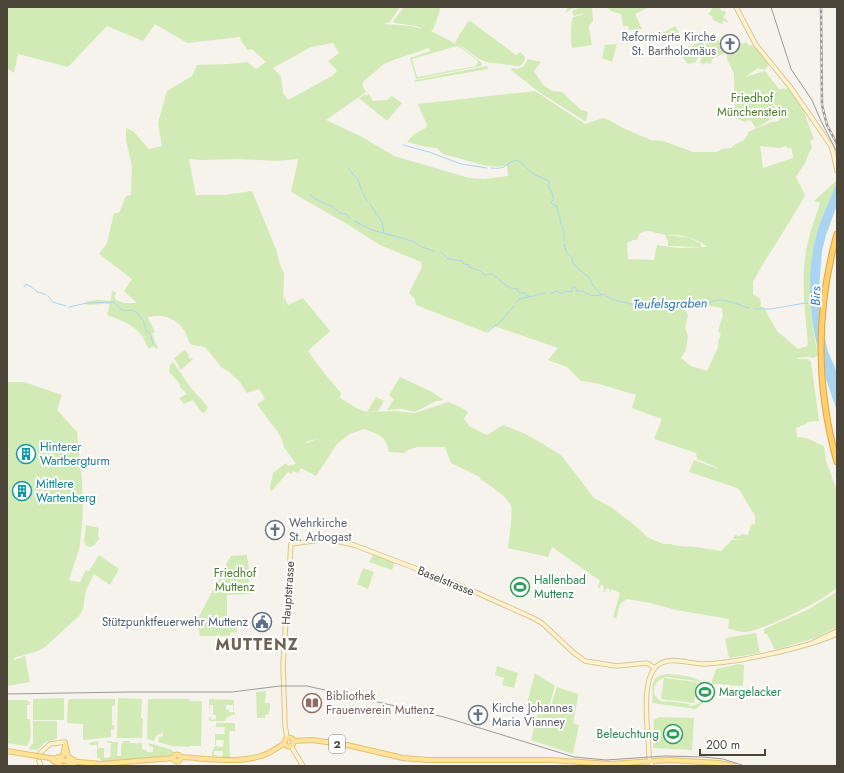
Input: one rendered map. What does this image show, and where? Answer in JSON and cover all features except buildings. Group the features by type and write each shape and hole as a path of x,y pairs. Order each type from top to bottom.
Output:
{"highway":[{"path":"837,234 831,257 824,298 821,359 828,425 837,462"},
{"path":"837,246 826,310 824,356 826,394 837,451"}],"main road":[{"path":"65,766 70,764 94,764 173,758 177,762 180,757 242,760 267,754 285,743 287,738 291,738 294,741 291,746 288,746 285,743"},
{"name":"2","path":"294,741 312,740 347,745 402,758 424,760 551,760 610,764 669,760 719,763 734,766"},
{"path":"65,742 67,756 70,759 94,764"},
{"path":"50,758 60,758 63,756 65,742"},
{"path":"7,751 94,764"},
{"path":"50,758 58,762 61,766"}],"street":[{"path":"736,7 756,45 791,88 831,146 837,171"},
{"name":"Baselstrasse","path":"291,544 321,539 335,540 361,547 438,577 531,617 542,623 574,653 585,661 616,666 647,662 655,668"},
{"name":"Hauptstrasse","path":"287,738 285,725 283,664 291,544"},
{"path":"811,643 837,631"},
{"path":"652,766 650,761 646,698 650,678 655,668 660,663 670,661 698,664 727,662 819,642 837,634"},
{"path":"40,752 50,744 65,742"},
{"path":"291,746 303,766"},
{"path":"39,761 41,766"}],"green space":[{"path":"7,7 400,7 390,22 384,24 411,26 423,29 417,26 393,22 404,7 441,7 434,28 431,31 456,44 455,43 459,35 470,21 516,55 520,52 525,57 524,62 520,66 517,66 486,62 457,44 482,63 481,66 416,79 410,58 430,51 429,48 384,64 362,84 366,92 326,120 360,136 394,156 469,178 484,179 508,176 507,165 497,167 483,165 443,154 437,148 407,142 414,134 426,128 427,125 418,104 535,91 585,124 603,118 651,140 663,141 693,152 717,152 722,149 731,148 741,142 747,136 748,132 771,122 779,121 782,113 771,100 775,108 771,111 775,117 756,128 751,121 748,120 745,122 736,118 735,116 734,74 727,59 727,54 737,46 738,41 743,44 746,42 749,46 752,45 769,64 765,70 758,68 745,77 765,71 779,89 791,88 799,99 814,139 810,141 812,148 796,177 805,195 753,282 753,294 760,299 760,306 764,308 777,331 798,349 807,346 808,344 804,297 804,274 807,245 820,203 814,201 837,180 818,229 812,262 812,318 818,355 814,358 797,358 808,359 811,362 819,421 807,422 806,424 796,428 797,437 806,438 824,446 826,461 837,491 837,587 821,599 794,614 766,626 746,632 728,628 729,619 676,610 627,599 620,604 616,619 613,617 620,593 612,589 610,593 610,590 607,588 605,592 603,592 605,589 603,589 604,587 601,584 600,588 598,586 600,581 606,585 552,547 548,557 508,548 512,515 509,502 506,498 480,479 480,477 451,463 445,447 417,447 406,451 405,453 389,452 386,442 381,436 364,429 350,434 337,444 316,476 301,468 298,473 293,471 291,474 288,472 271,492 270,487 273,473 286,463 288,466 296,464 291,457 284,447 281,437 257,404 265,399 259,389 247,393 240,382 221,367 206,348 191,344 181,326 173,320 164,316 147,316 155,332 152,334 158,348 156,349 153,346 149,349 143,338 149,335 143,337 131,325 107,315 110,304 87,305 85,302 97,300 111,301 112,291 117,293 114,296 116,300 124,303 137,303 124,291 132,279 99,254 107,243 114,213 119,213 126,196 131,195 132,166 126,140 126,128 133,131 149,149 162,146 158,123 167,91 192,76 197,65 247,62 256,69 266,62 252,49 248,50 241,41 240,37 187,43 155,24 143,41 107,26 68,67 18,54 14,73 7,68","holes":["333,43 339,53 328,61 337,71 332,76 288,100 283,93 281,77 273,68 311,47","457,46 478,61 476,66 417,77 412,59","760,146 779,148 787,146 787,148 792,149 793,158 763,168","189,159 277,161 297,159 291,192 380,245 421,262 422,267 409,293 415,299 416,305 485,332 494,326 558,348 548,360 567,367 581,381 596,383 636,395 632,408 662,419 654,439 696,453 697,459 716,467 718,469 694,460 689,472 737,488 755,516 755,524 751,525 748,535 735,535 733,539 743,540 732,540 721,551 663,544 647,537 611,507 594,498 561,455 526,434 503,425 487,435 469,426 464,419 468,412 448,402 415,413 395,411 368,412 378,411 384,401 376,397 367,412 358,409 340,398 341,393 308,351 330,331 303,298 288,305 284,296 283,313 284,273 280,265 276,249 252,191 224,195 196,195","649,231 665,235 668,241 668,246 701,247 701,244 690,238 667,235 672,235 688,237 703,244 707,247 678,248 657,245 654,260 628,259 627,243 637,240 642,232","698,304 722,308 723,315 718,331 721,334 718,347 707,371 691,366 681,358 686,350 688,336 685,327 688,316 685,308","317,439 305,444 291,457 308,441"]},
{"path":"568,7 580,7 571,9 565,13"},
{"path":"580,7 592,7 593,21 589,26 589,29 592,45 572,48 571,28 573,17 584,13 574,16 572,11"},
{"path":"606,7 649,7 635,14 642,29 629,30 628,26 623,26 621,14 613,12"},
{"path":"711,7 718,7 722,11 725,11 726,14 723,17 728,21 727,23 724,21 721,24 712,19 713,17 708,14 712,9"},
{"path":"675,26 679,32 667,38 665,44 655,41 657,36"},
{"name":"Friedhof Münchenstein","path":"716,36 720,43 728,39 735,40 736,44 727,52 712,59 711,64 706,62 704,65 700,62 708,39"},
{"name":"Friedhof Münchenstein","path":"705,41 696,62 688,64 680,54 682,49"},
{"path":"617,44 612,62 602,58 605,45"},
{"path":"528,59 541,62 534,71 543,85 552,91 562,92 581,110 588,112 586,122 539,92 511,70 512,68 517,69 523,67"},
{"path":"487,66 488,69 414,82 415,80"},
{"path":"369,94 373,101 387,100 392,96 402,103 387,121 359,98"},
{"path":"185,350 189,355 188,357 193,359 181,370 174,358"},
{"path":"173,362 191,388 208,407 204,414 204,412 202,413 193,400 184,404 179,398 187,394 169,372 170,365"},
{"path":"400,377 430,391 444,400 436,401 415,412 402,409 387,410 394,399 389,395"},
{"path":"7,382 24,382 62,395 57,410 77,432 82,481 83,512 80,546 69,580 80,582 86,570 89,571 99,555 119,569 110,585 94,574 86,590 83,609 79,616 45,647 38,651 14,658 14,660 25,656 30,682 7,686"},
{"path":"86,525 99,528 98,536 100,538 91,547 86,546 84,541"},
{"path":"369,552 395,562 392,570 369,562 373,555 368,553"},
{"name":"Friedhof Muttenz","path":"247,555 250,594 227,595 227,620 197,620 214,588 214,585 218,582 231,556"},
{"path":"363,568 374,572 368,589 357,584"},
{"path":"837,592 837,627 815,638 775,650 767,634 764,634 764,629 807,610"},
{"path":"200,621 237,621 237,631 235,633 231,632 230,636 200,636 197,622 199,623"},
{"path":"756,633 760,653 729,658 725,638"},
{"path":"739,664 744,665 743,686 711,684 716,669"},
{"path":"497,666 518,673 514,688 502,685 504,678 495,675"},
{"path":"535,673 555,686 547,713 526,707"},
{"name":"Margelacker","path":"669,674 685,676 700,681 704,685 706,691 704,702 696,709 652,703 652,689 654,680 662,675","holes":["667,677 697,681 701,685 704,693 701,700 694,705 689,706 690,704 665,702 656,697 654,693 655,685"]},
{"path":"664,678 697,682 694,703 661,699"},
{"path":"557,687 578,694 573,723 579,725 573,754 531,740 538,712 548,714"},
{"path":"266,691 265,703 270,703 269,714 265,715 265,718 257,718 256,692"},
{"path":"64,698 64,720 33,720 33,699"},
{"path":"118,698 142,699 142,738 117,738"},
{"path":"69,699 115,699 115,705 112,706 112,725 114,725 114,730 111,729 111,737 83,740 83,724 67,723"},
{"path":"148,699 189,699 189,701 202,701 201,746 173,746 158,742 159,737 163,736 163,733 157,735 154,741 147,739"},
{"path":"209,699 234,700 234,709 233,710 233,705 226,705 226,709 229,710 229,712 235,712 235,714 227,717 225,721 209,721 209,717 211,717 211,720 216,719 216,715 213,715 213,705 210,705 209,712"},
{"path":"7,700 26,700 30,702 30,705 27,705 27,719 30,719 30,741 26,746 7,743"},
{"name":"Beleuchtung","path":"659,717 694,718 692,750 653,748 654,720"},
{"path":"33,721 57,721 57,739 46,742 37,750 28,749 33,743"},
{"path":"216,723 235,724 235,731 230,731 229,733 230,758 221,757 223,755 223,751 214,751 214,755 220,757 212,756 215,746 223,747 224,740 216,740 215,745 215,734 226,734 224,733 225,727 216,727"},
{"path":"98,741 98,748 104,748 104,758 110,757 111,743 106,741 118,742 117,756 121,756 121,746 123,741 136,743 136,746 137,743 142,743 142,749 146,750 147,752 153,752 153,747 149,746 149,743 172,750 174,753 171,755 104,762 101,761 100,758 97,758 97,745 89,745 89,743"}],"water":[{"name":"Birs","path":"837,181 837,205 822,251 819,289 822,325 828,352 835,367 837,378 837,411 822,366 812,321 810,276 818,229"}],"waterway":[{"path":"403,145 429,152 461,164 487,168"},
{"path":"491,168 500,168 516,160 535,175 549,181 549,188 554,199 551,202 553,205 557,206 564,231 564,241"},
{"path":"348,168 358,180 362,191"},
{"path":"363,193 367,201"},
{"name":"Teufelsgraben","path":"310,194 314,198 332,206 340,213 346,214 349,218"},
{"path":"370,204 382,222 384,233"},
{"name":"Teufelsgraben","path":"354,221 372,230 414,242 422,247 434,251"},
{"path":"564,244 566,251 572,258 573,263 589,277 592,284 601,295"},
{"name":"Teufelsgraben","path":"441,252 448,259 462,261 464,264 469,265 469,267 481,271 484,275 492,274 510,288 517,289 519,293 525,293 527,296 545,293"},
{"path":"24,287 26,284 37,292 46,295"},
{"name":"Teufelsgraben","path":"551,293 558,291 561,294 566,291 571,292 573,287 575,287 577,291 583,291 593,296 604,294 620,302 632,304 649,304 654,301 656,304 680,305 698,300 710,303 723,300 749,308"},
{"path":"48,296 53,302 66,306"},
{"path":"516,303 519,299 529,297"},
{"path":"69,307 87,303 114,302 119,308 125,311 132,310 137,313 143,320 146,330 150,334"},
{"name":"Teufelsgraben","path":"754,309 771,309 805,303 810,304"},
{"path":"487,332 499,323 514,306"},
{"path":"151,336 153,344"},
{"path":"550,727 551,723"}],"tram line":[{"path":"771,7 791,69 812,100 837,152"},
{"path":"7,694 232,692 280,686 307,686 444,717 574,757 606,760 665,756 703,757 723,759 745,766"}],"railway":[{"path":"821,7 822,105 827,125 837,144"}],"place":[{"name":"Reformierte Kirche St. Bartholomäus","path":"730,44"},
{"name":"Hinterer Wartbergturm","path":"26,454"},
{"name":"Mittlere Wartenberg","path":"22,491"},
{"name":"Wehrkirche St. Arbogast","path":"275,530"},
{"name":"Hallenbad Muttenz","path":"520,587"},
{"name":"Stützpunktfeuerwehr Muttenz","path":"262,622"},
{"name":"Margelacker","path":"705,692"},
{"name":"Bibliothek Frauenverein Muttenz","path":"312,703"},
{"name":"Kirche Johannes Maria Vianney","path":"478,715"},
{"name":"Beleuchtung","path":"673,734"}],"district":[{"name":"MUTTENZ","path":"257,644"}]}
